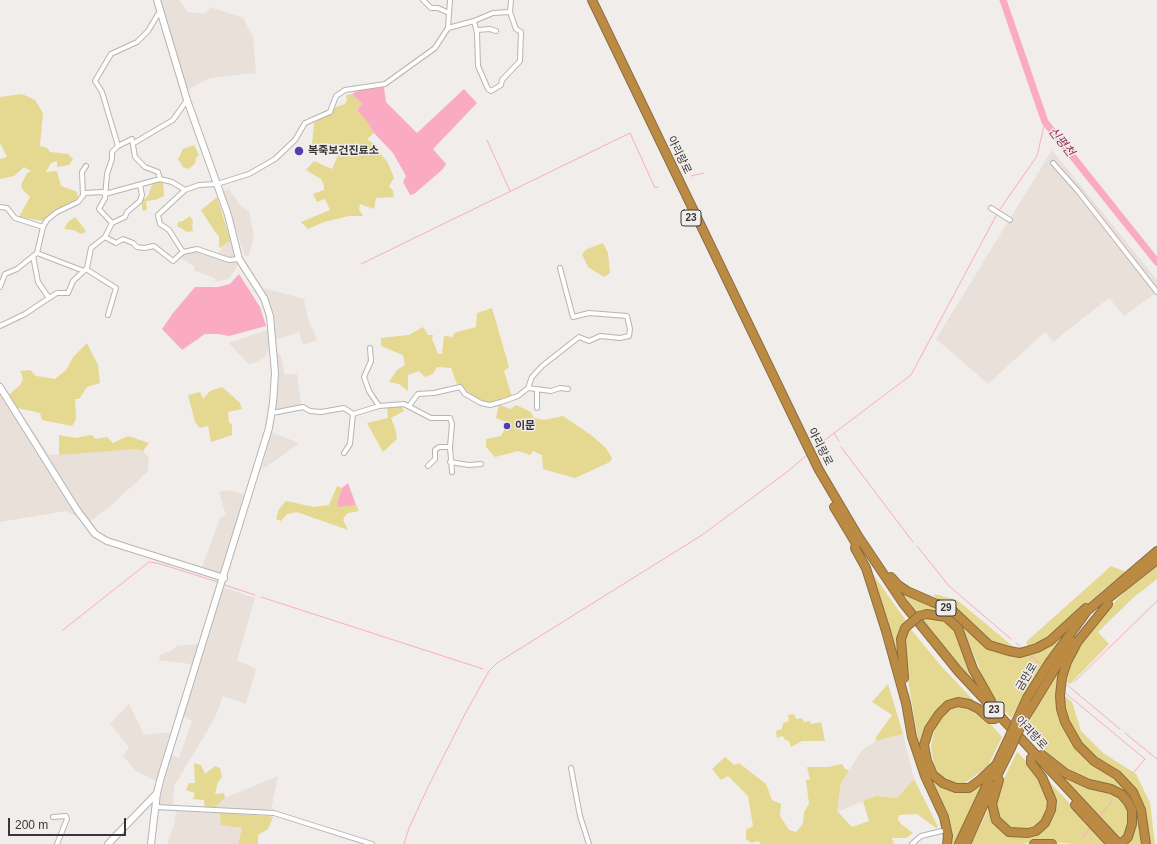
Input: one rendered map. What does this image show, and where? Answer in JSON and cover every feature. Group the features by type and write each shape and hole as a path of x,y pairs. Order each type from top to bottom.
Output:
{"highway":[{"name":"아리랑로","path":"586,0 817,471 856,543 905,614 933,650 995,719 1033,755 1120,844"},
{"name":"아리랑로","path":"592,0 799,434"},
{"name":"아리랑로","path":"817,471 879,568 922,627 958,671 992,707 1111,844"},
{"path":"856,543 855,548 866,568 886,631 906,703 912,737 925,776 944,817 948,836 947,844"},
{"name":"금만로","path":"966,844 1020,720 1027,698 1049,663 1087,611 1157,551"},
{"name":"금만로","path":"1020,720 1082,625 1106,600 1157,560"},
{"name":"29","path":"879,568 884,569 898,585 953,611 989,645 1009,651 1020,653 1037,648 1050,641 1086,608 1087,611"},
{"path":"1106,600 1108,604 1078,641 1064,671 1060,696 1065,722 1078,745 1094,761 1117,775 1133,792 1141,810 1146,844"},
{"path":"913,739 902,668 901,639 905,628 912,620 927,614 946,617 958,628 973,669 992,703 992,707"},
{"path":"995,719 990,718 979,709 969,704 958,702 948,705 939,714 929,729 924,745 927,761 933,775 956,788 969,788 980,780 996,764"},
{"name":"금만로","path":"959,844 996,764 1009,745"},
{"path":"996,777 999,780 992,804 996,820 1009,832 1028,834 1036,830 1045,823 1051,810 1052,802 1042,777 1031,763 1033,755 1038,752 1065,774 1121,794 1128,802 1132,810 1132,824 1128,837 1120,844"},
{"path":"1034,844 1052,844"}],"street":[{"path":"151,844 157,793 171,742 256,474 272,413 275,373 270,316 259,288 239,259 228,215 187,100 157,0"},
{"path":"423,0 431,8 438,8 449,13"},
{"path":"183,252 169,230 160,224 158,215 185,190 199,185 217,184 249,174 275,159 295,140 305,123 330,112 336,96 345,90 385,84 435,48 448,28 450,0"},
{"path":"474,21 477,30 478,66 488,90 491,91 501,85 502,80 520,61 521,32 516,29 510,12 511,0"},
{"path":"118,146 102,92 95,81 111,54 137,42 148,30 160,11"},
{"path":"448,28 474,21 493,13 510,12"},
{"path":"477,30 490,29 496,31"},
{"path":"134,143 173,120 187,100"},
{"path":"112,223 100,209 105,198 112,152 118,146 132,139 134,143 135,157 145,167 158,172 160,179"},
{"path":"1053,163 1078,191 1157,292"},
{"path":"83,196 82,172 86,166"},
{"path":"0,287 5,274 17,270 37,253 43,227 57,212 78,202 85,193 102,192 105,194 160,179 172,182 185,190"},
{"path":"0,326 25,314 57,293 68,293 73,281 85,270 91,248 105,237 112,223 125,217 128,212 140,201 142,195 140,185"},
{"path":"0,207 6,208 15,218 43,227"},
{"path":"992,208 1010,220"},
{"path":"105,237 116,243 123,239 133,243 137,247 144,248 154,246 173,261 183,252 197,249 228,260 239,259"},
{"path":"37,253 85,270 116,288 108,314"},
{"path":"33,256 38,282 48,298"},
{"path":"409,406 418,394 434,393 460,387 465,394 481,403 490,404 518,396 528,388 532,377 542,366 579,337 589,341 600,336 620,338 629,336 630,329 627,316 589,313 573,317 560,268"},
{"path":"370,348 371,361 364,377 369,391 379,406"},
{"path":"0,388 77,510 95,534 107,540 224,578"},
{"path":"528,388 551,391 560,388 568,389"},
{"path":"537,390 537,408"},
{"path":"353,414 379,406 394,404 409,406 431,418 450,418 452,424 450,447 452,472"},
{"path":"272,413 303,407 310,411 321,412 344,408 353,414"},
{"path":"344,453 350,444 353,414"},
{"path":"428,466 435,459 435,450 439,447 450,447"},
{"path":"450,462 468,465 481,464"},
{"path":"570,768 580,816 588,844"},
{"path":"108,844 157,793"},
{"path":"156,807 274,814 372,844"},
{"path":"53,817 66,816 67,819 57,844"},
{"path":"912,844 921,836 942,831"}],"shaded area":[{"path":"159,0 179,0 188,12 206,14 210,7 243,18 253,36 256,73 210,78 187,90"},
{"path":"384,87 386,102 417,133 464,89 477,103 433,149 446,164 443,169 414,194 410,195 403,182 406,176 393,153 374,133 366,120 357,110 362,104 352,94 358,90"},
{"path":"22,94 35,100 43,113 40,146 47,148 50,152 68,154 73,159 69,165 57,167 57,161 51,163 46,172 57,171 61,186 77,192 78,198 43,221 19,217 30,197 22,189 21,185 27,173 31,171 24,167 14,176 0,179 0,159 7,157 0,143 0,97"},
{"path":"352,94 362,104 357,110 366,119 374,133 367,139 377,146 376,148 388,163 394,178 389,186 393,191 394,197 376,198 374,209 360,204 359,209 363,216 349,216 324,222 308,229 301,222 330,210 325,199 317,202 313,194 324,190 324,185 321,179 306,170 314,161 332,169 339,153 333,144 312,145 314,123 319,120 324,111 345,104 347,100 346,95"},
{"path":"194,145 199,155 196,158 195,164 188,169 183,167 178,159 183,149"},
{"path":"1052,150 1157,280 1157,292 1124,316 1109,298 1053,342 1045,332 988,384 936,339"},
{"path":"160,180 163,182 164,196 155,200 146,201 147,209 144,211 142,209 142,201 148,196 153,182"},
{"path":"229,189 240,205 249,211 254,235 249,256 245,256 223,191"},
{"path":"217,197 231,242 226,243 221,248 219,246 219,236 201,210"},
{"path":"190,216 193,221 193,231 187,232 177,226 178,222 183,221"},
{"path":"75,217 86,231 82,234 73,230 64,229 68,222"},
{"path":"234,242 239,263 229,279 215,282 215,278 195,271 194,266 179,257 184,253 197,251 229,259 218,254 226,243"},
{"path":"603,243 608,253 610,273 604,277 588,267 582,254 587,249"},
{"path":"239,274 260,307 266,326 229,336 205,334 182,350 162,329 173,313 195,287 218,287 230,284"},
{"path":"264,288 304,299 308,319 317,340 303,345 299,332 276,340"},
{"path":"492,308 509,367 504,371 512,397 500,402 481,402 457,384 451,368 437,367 433,374 425,377 419,371 408,375 408,391 399,384 389,382 397,370 405,365 403,355 381,346 381,338 409,335 423,327 428,335 433,335 432,339 438,354 442,354 444,336 453,337 454,333 476,327 477,313"},
{"path":"268,330 270,344 265,357 254,363 248,364 229,343"},
{"path":"87,343 98,365 100,383 87,387 79,399 75,399 76,419 72,426 42,420 40,413 18,408 9,395 21,384 23,378 20,371 30,370 36,376 55,379 66,370 74,356"},
{"path":"280,353 285,374 297,374 301,405 276,410 278,377 275,354"},
{"path":"0,381 49,455 136,449 143,451 149,458 148,471 115,502 90,522 66,511 0,522"},
{"path":"222,387 240,403 242,409 228,412 229,423 232,424 232,435 211,442 208,426 200,428 195,422 188,395 200,392 203,399 210,391"},
{"path":"401,405 404,411 391,418 396,431 397,439 383,452 367,423 388,418 387,407"},
{"path":"499,405 511,409 516,405 531,412 534,418 544,420 563,416 591,435 606,448 612,458 610,462 575,478 543,469 542,455 533,451 530,455 518,451 495,457 486,447 486,439 501,436 508,423 496,418"},
{"path":"271,432 299,443 262,469"},
{"path":"59,435 75,438 91,435 96,439 107,437 113,443 128,436 149,443 143,451 136,449 59,455"},
{"path":"348,483 355,505 338,507 338,500 342,488"},
{"path":"337,486 342,488 338,500 355,505 355,502 359,511 348,513 345,516 343,520 348,530 297,512 287,514 281,521 276,519 279,509 286,501 314,507 329,505"},
{"path":"228,490 246,495 222,575 202,567 220,518 226,515 219,492"},
{"path":"1157,565 1157,579 1134,597 1098,632 1109,644 1070,684 1065,681 1073,654 1094,624 1132,584"},
{"path":"1111,566 1126,572 1104,589 1053,635 1043,642 1028,646 1026,642"},
{"path":"872,573 907,622 900,668 884,612"},
{"path":"223,587 255,598 237,660 256,669 246,704 223,696 215,718 174,786 173,807 159,804 171,755 179,758 192,721 183,716 198,665 159,660 160,655 173,650 176,646 206,643"},
{"path":"898,587 949,611 987,647 1016,656 1043,649 1067,632 1011,718 991,697 966,635 953,618 918,614"},
{"path":"934,594 957,600 1015,648 993,643 979,633 958,609 936,598"},
{"path":"933,618 947,621 956,630 979,686 954,660 922,619"},
{"path":"910,628 941,666 976,703 956,700 938,709 924,735 928,769 954,790 989,776 956,844 951,844 952,832 944,807 923,762 917,734 904,656 905,639"},
{"path":"1067,653 1056,692 1063,727 1079,752 1128,790 1137,806 1143,844 1127,844 1134,812 1111,786 1079,775 1051,759 1026,732 1035,709"},
{"path":"888,684 903,734 876,741 876,737 892,715 872,702"},
{"path":"1063,694 1072,702 1081,731 1103,753 1136,774 1150,803 1155,844 1150,844 1144,811 1135,788 1126,779 1088,751 1074,733 1065,711"},
{"path":"129,704 144,735 170,732 157,782 135,770 123,756 129,747 110,724"},
{"path":"966,706 986,719 1002,737 988,766 965,783 954,784 940,776 934,766 931,746 935,728 947,710"},
{"path":"794,714 796,719 802,718 804,722 810,721 811,724 821,722 825,741 802,741 791,747 789,741 785,740 783,736 777,738 776,731 782,729 783,723 789,721 788,715"},
{"path":"903,734 914,779 897,798 876,796 837,812 841,783 862,750 876,741"},
{"path":"1017,752 1033,768 1045,789 1048,813 1037,827 1021,831 1006,827 998,818 995,808 998,791"},
{"path":"725,757 734,765 739,763 766,784 772,800 781,804 780,816 789,830 796,832 803,824 804,812 809,804 806,780 810,779 807,767 828,767 842,764 845,769 849,770 841,783 837,811 852,827 869,821 863,801 876,796 897,798 914,779 938,827 936,828 917,814 899,815 898,820 901,824 913,833 906,838 892,838 894,844 761,844 758,841 751,843 746,839 746,830 753,826 748,796 728,776 721,780 712,769"},
{"path":"194,763 201,765 205,774 215,766 220,768 222,777 218,782 215,794 224,793 225,798 215,807 205,808 204,800 193,799 195,793 186,790 189,783 195,783"},
{"path":"1056,769 1083,784 1113,794 1124,801 1129,815 1129,828 1120,840"},
{"path":"278,776 271,811 215,807 225,798"},
{"path":"1047,779 1107,844 1074,844 1039,841 1021,844 971,844 993,800 989,814 998,826 1009,834 1038,832 1055,801"},
{"path":"176,811 220,813 222,825 242,828 238,844 167,844 174,825"},
{"path":"220,813 273,817 268,829 258,835 258,844 238,844 242,828 221,825"}],"waterway":[{"name":"신평천","path":"1003,0 1045,122 1157,262"},
{"path":"998,212 1037,156 1045,122"},
{"path":"361,264 630,133 655,188 658,187"},
{"path":"487,140 510,191"},
{"path":"691,176 704,173"},
{"path":"813,449 911,375 997,214"},
{"path":"834,433 839,441"},
{"path":"841,447 913,542"},
{"path":"404,844 409,828 428,787 466,712 489,671 497,663 702,535 787,472 808,454"},
{"path":"917,546 949,586 1011,639"},
{"path":"63,630 149,562 157,563 218,582"},
{"path":"225,585 255,595"},
{"path":"261,597 483,669"},
{"path":"1074,682 1157,601"},
{"path":"1016,643 1022,648"},
{"path":"1029,654 1042,665"},
{"path":"1066,684 1120,729"},
{"path":"1064,692 1145,759 1133,773"},
{"path":"1125,733 1157,759"},
{"path":"1100,815 1112,801"},
{"path":"1083,837 1090,828"}],"place":[{"name":"복죽보건진료소","path":"299,151"},
{"name":"이문","path":"507,426"}]}
